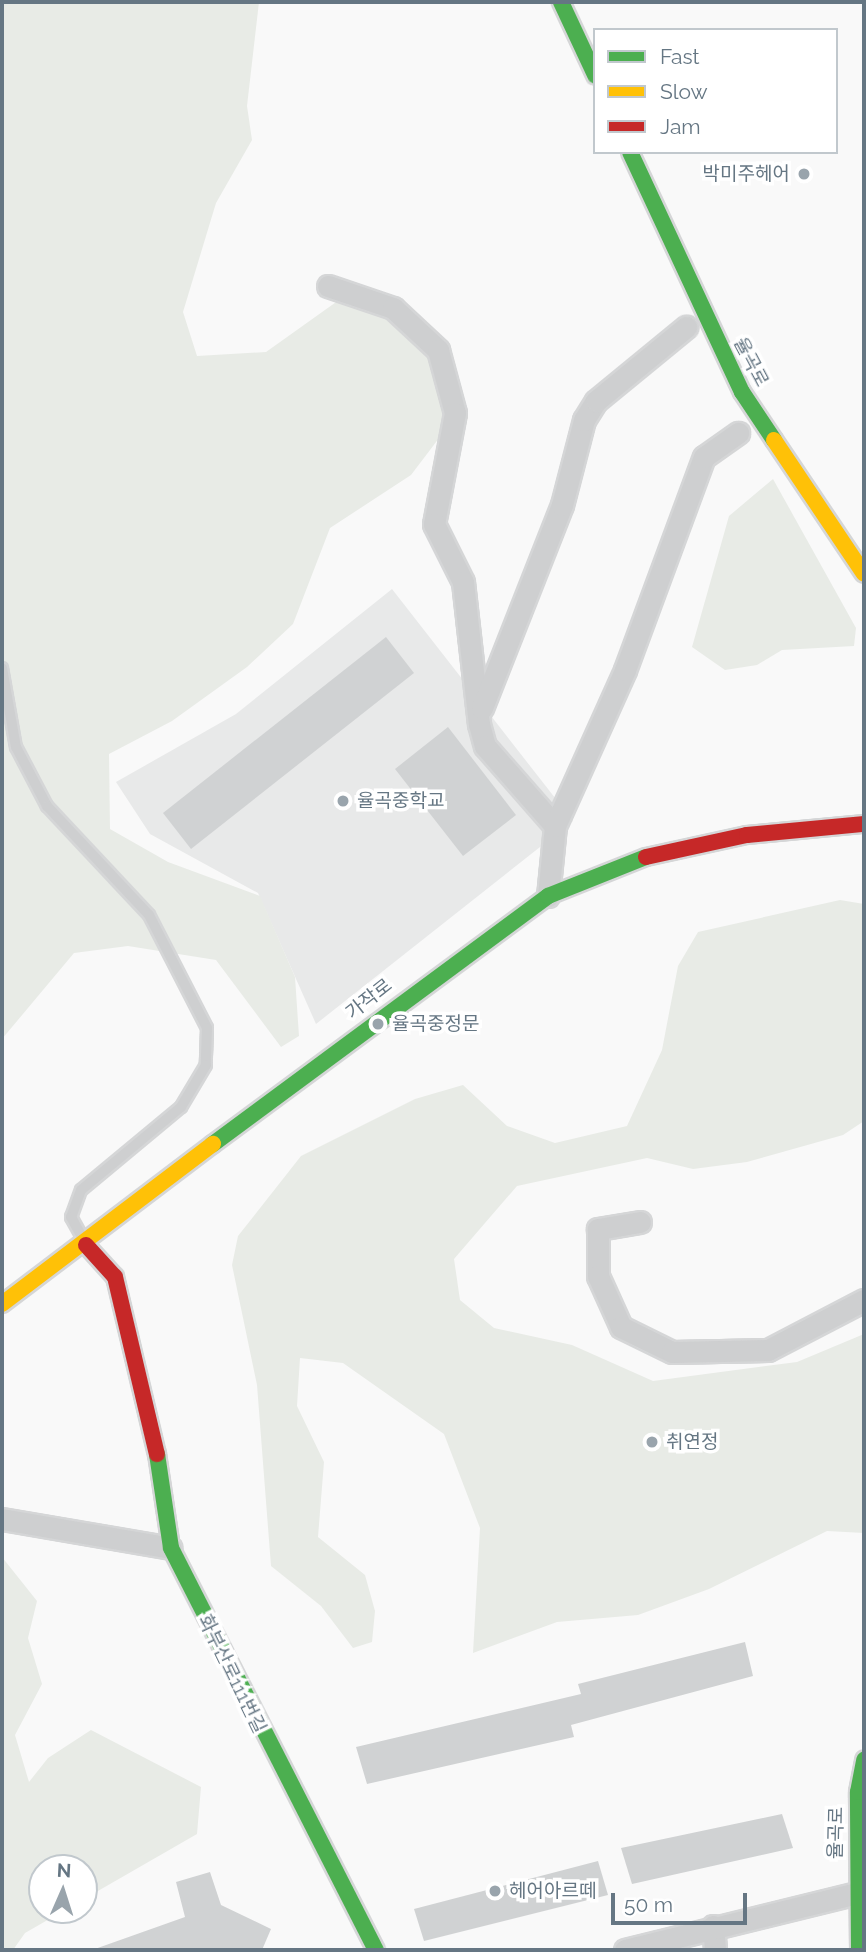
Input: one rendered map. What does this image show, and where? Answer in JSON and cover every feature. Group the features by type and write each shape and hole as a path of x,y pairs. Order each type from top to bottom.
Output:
{"street":[{"path":"561,2 593,71"},
{"name":"율곡로","path":"631,154 742,392 864,574"},
{"path":"328,286 393,309 424,331 447,373 455,413 452,449 434,524 463,582 485,746 555,827"},
{"path":"482,708 562,505 584,421 596,401 686,327"},
{"path":"548,896 555,827 625,670 704,457 738,433"},
{"path":"840,827 860,806"},
{"name":"가작로","path":"811,832 864,824"},
{"name":"가작로","path":"2,1304 86,1245 468,949 548,896 636,859 747,835 811,832 864,836"},
{"path":"640,1222 598,1229 598,1276 621,1327 672,1352 768,1350 864,1300"},
{"name":"화부산로111번길","path":"86,1245 115,1277 152,1422 170,1548 376,1950"},
{"path":"2,1520 170,1548"},
{"name":"율곡로","path":"859,1950 864,1760"},
{"path":"625,1950 713,1926 860,1893"},
{"path":"713,1926 715,1950"}],"lane":[{"path":"2,668 16,747 47,806 149,915 207,1028 206,1065 181,1107 81,1190 71,1217 86,1245"}],"shaded area":[{"path":"2,2 259,2 247,106 252,140 216,203 183,312 197,356 266,352 339,300 405,310 448,357 449,425 411,475 330,528 293,624 247,667 172,721 109,754 110,829 168,862 260,896 295,977 299,1036 281,1047 216,960 128,946 74,953 2,1039"},
{"path":"773,479 856,628 854,646 782,650 757,665 725,670 692,647 729,516"},
{"name":"율곡중학교","path":"392,589 573,821 316,1024 258,893 150,834 116,782 236,714"},
{"path":"840,900 864,904 864,1121 843,1135 747,1162 693,1169 647,1158 517,1186 454,1259 460,1300 494,1328 572,1345 653,1381 797,1362 864,1334 864,1533 827,1531 709,1589 638,1615 557,1622 473,1653 480,1528 444,1434 343,1363 300,1358 297,1406 324,1462 318,1537 365,1575 375,1611 372,1642 353,1648 321,1606 271,1566 257,1385 232,1265 238,1236 301,1156 415,1099 463,1085 507,1126 555,1143 627,1126 662,1050 678,966 698,932"},
{"path":"2,1557 37,1601 28,1638 42,1684 15,1735 29,1782 48,1758 91,1730 201,1787 197,1834 98,1891 98,1854 28,1854 28,1924 41,1924 25,1933 13,1950 2,1950"}],"building":[{"path":"386,637 414,673 191,849 163,813"},
{"path":"448,727 516,815 463,856 395,769"},
{"path":"745,1642 753,1676 571,1725 574,1737 367,1784 356,1747 581,1694 578,1684"},
{"path":"782,1814 793,1848 632,1884 621,1848"},
{"path":"598,1861 608,1895 424,1941 414,1909"},
{"path":"210,1872 221,1905 271,1929 262,1950 92,1950 185,1917 176,1882"}],"traffic: fast":[{"path":"561,2 593,71"},
{"path":"631,154 742,392 774,440"},
{"path":"213,1144 548,896 646,857"},
{"path":"157,1454 171,1548 376,1950"},
{"path":"859,1950 858,1792 864,1760"}],"traffic: slow":[{"path":"774,440 864,574"},
{"path":"2,1304 213,1144"}],"traffic: jam":[{"path":"646,857 747,835 864,824"},
{"path":"86,1245 115,1277 157,1454"}],"place":[{"name":"박미주헤어","path":"804,174"},
{"name":"율곡중학교","path":"343,801"},
{"name":"율곡중정문","path":"378,1024"},
{"name":"취연정","path":"652,1442"},
{"name":"헤어아르떼","path":"495,1891"}]}
